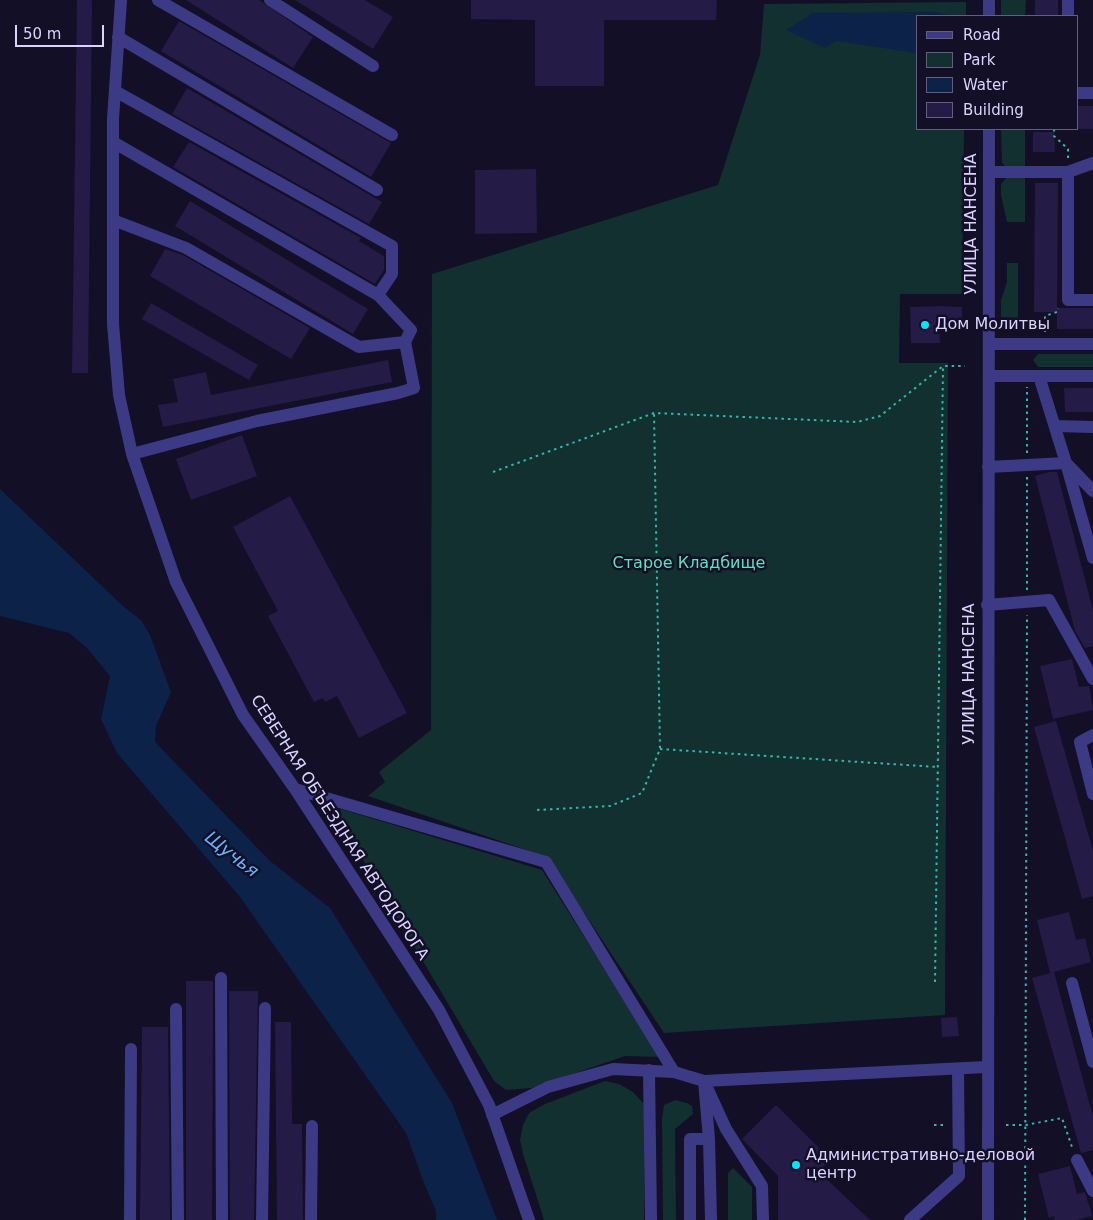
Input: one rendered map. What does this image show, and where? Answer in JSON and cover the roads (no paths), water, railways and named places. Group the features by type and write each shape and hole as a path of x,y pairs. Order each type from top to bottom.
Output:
{"street":[{"name":"СЕВЕРНАЯ ОБЪЕЗДНАЯ АВТОДОРОГА","path":"121,0 113,142 113,324 119,395 132,454 176,582 242,716 295,789 439,1010 492,1115 529,1220"},
{"path":"158,0 392,135"},
{"path":"270,0 373,66"},
{"path":"989,0 989,15"},
{"path":"1068,0 1068,15"},
{"path":"118,38 377,190"},
{"path":"115,91 392,246 392,274 378,295"},
{"path":"1078,93 1093,93"},
{"name":"УЛИЦА НАНСЕНА","path":"988,1220 986,1067 989,130"},
{"path":"113,142 378,295 411,330 405,342 414,388 398,393 257,421 132,454"},
{"path":"989,172 1068,172 1093,163"},
{"path":"1068,172 1068,300 1093,300"},
{"path":"113,220 186,248 359,347 405,342"},
{"path":"989,344 1093,344"},
{"path":"989,376 1093,376"},
{"path":"1039,376 1093,558"},
{"path":"1055,426 1093,427"},
{"path":"988,466 1066,463 1093,491"},
{"path":"987,605 1049,600 1093,679"},
{"path":"1093,735 1080,742 1093,794"},
{"path":"295,789 546,862 674,1072"},
{"path":"221,978 222,1220"},
{"path":"1072,983 1093,1062"},
{"path":"262,1220 265,1008"},
{"path":"176,1009 178,1220"},
{"path":"130,1220 131,1049"},
{"path":"492,1115 548,1087 613,1069 674,1072 704,1082 986,1067"},
{"path":"910,1220 959,1176 958,1069"},
{"path":"649,1070 651,1220"},
{"path":"704,1082 709,1139 711,1220"},
{"path":"704,1082 726,1129 762,1186 763,1220"},
{"path":"311,1220 312,1126"},
{"path":"690,1220 690,1139 709,1139"},
{"path":"1077,1160 1092,1187"}],"water":[{"path":"935,12 948,15 916,15 916,53 836,41 825,48 786,30 813,13"},
{"name":"Щучья","path":"0,489 124,607 141,620 150,635 171,692 156,726 155,742 270,861 330,908 452,1103 497,1220 436,1220 436,1211 406,1133 240,897 117,753 101,719 110,676 86,647 69,633 0,616"}],"place":[{"name":"Дом Молитвы","path":"925,325"},
{"name":"Административно-деловой центр","path":"796,1165"}],"park label":[{"name":"Старое Кладбище","path":"689,564"}]}
